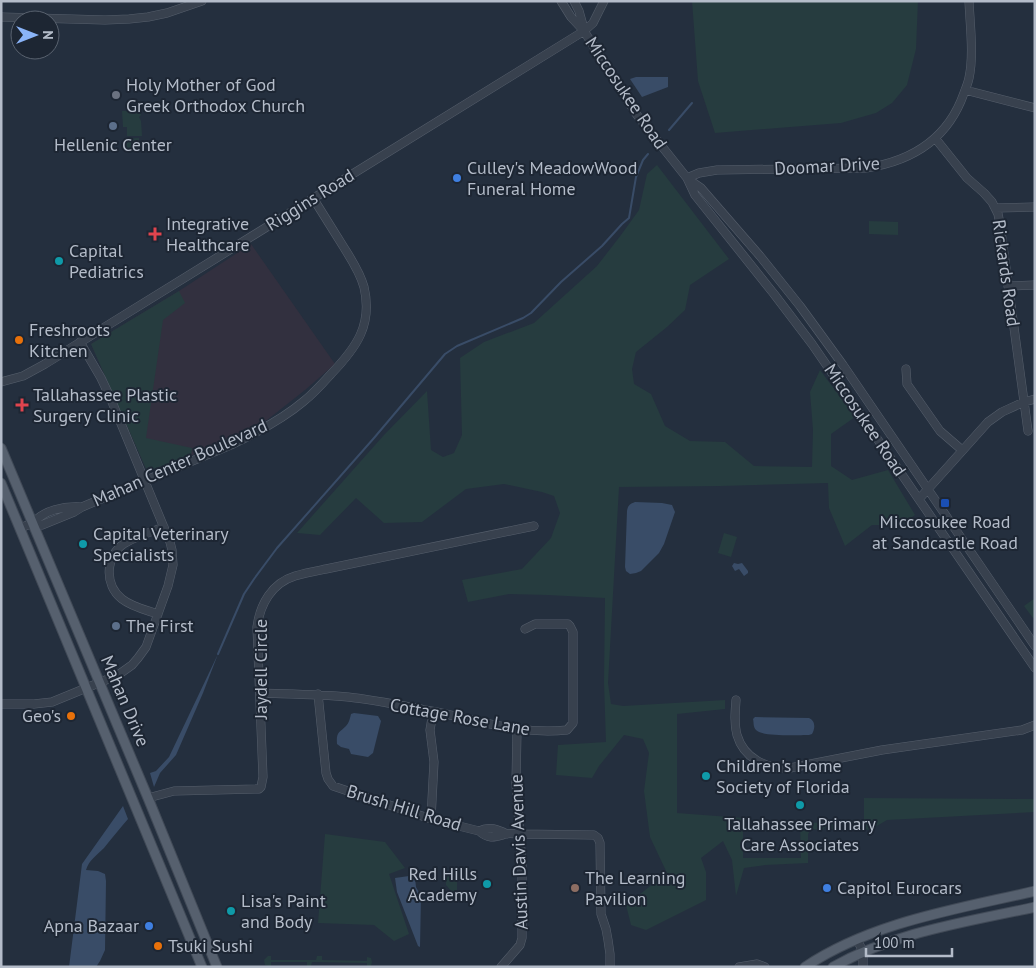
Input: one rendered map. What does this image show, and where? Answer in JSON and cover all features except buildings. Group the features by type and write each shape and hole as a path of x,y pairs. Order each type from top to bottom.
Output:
{"main road":[{"name":"Mahan Drive","path":"1,448 217,967"},
{"name":"Mahan Drive","path":"1,484 202,967"},
{"path":"138,776 128,790 148,798"},
{"path":"805,967 831,951 857,939 901,923 1035,892"},
{"path":"833,967 891,941 1035,907"},
{"path":"945,912 951,926"}],"street":[{"path":"1,18 129,19 167,13 202,1"},
{"name":"Miccosukee Road","path":"561,1 571,17 584,31 637,115 687,178 695,195 774,294 825,362 1035,668"},
{"name":"Miccosukee Road","path":"574,1 579,10 584,31"},
{"name":"Riggins Road","path":"1,382 23,376 32,371 584,31 593,23 604,1"},
{"name":"Doomar Drive","path":"687,178 699,173 717,170 866,168 895,162 926,146 953,118 961,103 969,79 971,61 969,1"},
{"path":"965,90 1035,108"},
{"name":"Rickards Road","path":"935,138 967,178 984,193 995,208 1000,224 1028,431"},
{"name":"Miccosukee Road","path":"687,178 701,188 800,306 1035,646"},
{"name":"Mahan Center Boulevard","path":"20,528 33,524 39,516 51,511 68,506 82,507 254,434 296,408 312,394 352,351 359,340 365,320 366,298 364,287 356,267 313,198"},
{"path":"995,208 1035,208"},
{"path":"1008,286 1035,285"},
{"path":"774,294 784,286"},
{"path":"1,704 43,704 63,698 118,675 132,664 146,646 168,586 173,565 172,550 145,480 101,378 80,342"},
{"path":"906,369 908,384 940,431 962,450"},
{"path":"919,499 988,422 1002,412 1035,399"},
{"path":"158,614 123,600 114,591 109,571 111,560 120,547 133,539 164,526"},
{"name":"Jaydell Circle","path":"148,798 174,791 256,789 261,787 263,777 258,618 261,607 270,592 286,579 534,526"},
{"name":"Cottage Rose Lane","path":"260,693 318,694 349,697 517,729 567,730 573,724 573,632 568,624 535,624 525,629"},
{"name":"Brush Hill Road","path":"318,694 326,773 333,786 431,819 478,831 485,828 494,828 508,834 594,836 598,838 600,843 601,914 606,928 610,967"},
{"path":"736,700 737,735 741,745 758,762 767,766 782,768 882,750 1022,730 1035,725"},
{"path":"431,819 434,762 430,730 433,712"},
{"name":"Austin Davis Avenue","path":"501,967 520,945 522,938 522,874 516,784 517,729"},
{"path":"857,939 863,952 863,967"},
{"path":"739,967 758,964 765,967"}],"shaded area":[{"path":"251,244 335,364 267,420 191,456 147,471 91,344 179,291"}],"green space":[{"path":"692,1 918,1 916,49 907,85 892,103 876,113 841,123 715,133 698,81"},
{"path":"140,110 141,115 139,117 142,136 127,136 127,127 123,127 122,111"},
{"path":"139,138 139,149 126,149 125,139"},
{"path":"657,165 729,259 690,285 685,310 636,352 632,369 634,384 651,394 665,426 690,441 725,442 754,466 812,467 813,430 810,392 820,370 855,417 831,434 831,466 852,480 888,470 915,515 901,525 872,525 845,546 829,508 828,483 619,487 608,683 611,704 623,706 725,700 725,709 677,714 677,813 743,818 743,858 801,858 800,823 864,822 864,798 1035,799 1035,812 887,820 870,830 855,827 838,831 825,827 823,830 811,829 808,834 808,863 744,868 736,896 732,860 723,841 701,858 706,872 706,900 646,930 631,925 626,905 667,873 650,837 644,791 649,753 643,739 624,735 599,766 592,778 556,775 558,745 606,742 604,682 605,598 509,594 468,602 462,580 522,569 551,538 560,513 554,496 504,484 466,489 422,522 384,523 356,498 320,535 297,533 384,435 427,391 431,450 443,457 454,453 462,435 460,358 484,342 534,323 597,266 639,210 647,174"},
{"path":"869,221 898,222 898,235 869,234"},
{"path":"179,291 185,303 163,320 146,438 192,448 191,456 147,471 91,344"},
{"path":"724,533 737,537 731,557 718,553"},
{"path":"1035,598 1035,617 1033,618 1024,606"},
{"path":"325,834 385,842 405,868 389,874 409,934 394,941 374,925 318,923"},
{"path":"450,873 457,873 457,892 452,892 446,885 446,879"},
{"path":"271,956 271,960 316,960 317,956 322,956 322,960 367,961 367,957 371,958 372,962 371,966 367,967 367,963 312,962 311,966 307,966 307,962 271,962 271,967 265,965 264,960"}],"water":[{"path":"636,77 668,77 668,87 642,97 630,79"},
{"path":"635,502 672,505 675,512 659,553 641,571 630,574 626,571 625,567 627,511 628,507"},
{"path":"734,563 742,563 748,573 744,576 739,569 735,571 732,566"},
{"path":"218,654 176,755 160,773 154,787 150,773 156,771 169,757"},
{"path":"351,714 378,716 381,721 373,753 368,757 351,754 349,749 337,744 338,733 347,725"},
{"path":"755,717 809,718 814,723 814,730 809,735 765,734 755,729 753,719"},
{"path":"123,806 128,819 104,848 91,860 86,870 105,874 105,950 96,967 69,967 82,864"},
{"path":"412,876 415,878 416,887 421,896 420,947 397,892 395,878"}],"waterway":[{"path":"669,130 692,103"},
{"path":"218,654 244,594 277,548 445,354 457,346 531,313 629,218 636,177 643,160 648,154"}],"place":[{"name":"Holy Mother of God Greek Orthodox Church","path":"116,95"},
{"name":"Hellenic Center","path":"113,126"},
{"name":"Culley's MeadowWood Funeral Home","path":"457,178"},
{"name":"Integrative Healthcare","path":"155,234"},
{"name":"Capital Pediatrics","path":"59,261"},
{"name":"Freshroots Kitchen","path":"19,340"},
{"name":"Tallahassee Plastic Surgery Clinic","path":"22,405"},
{"name":"Miccosukee Road at Sandcastle Road","path":"945,503"},
{"name":"Capital Veterinary Specialists","path":"83,544"},
{"name":"The First","path":"116,626"},
{"name":"Geo's","path":"71,716"},
{"name":"Children's Home Society of Florida","path":"706,776"},
{"name":"Tallahassee Primary Care Associates","path":"800,805"},
{"name":"Red Hills Academy","path":"487,884"},
{"name":"The Learning Pavilion","path":"575,888"},
{"name":"Capitol Eurocars","path":"827,888"},
{"name":"Lisa's Paint and Body","path":"231,911"},
{"name":"Apna Bazaar","path":"149,926"},
{"name":"Tsuki Sushi","path":"158,946"}]}
